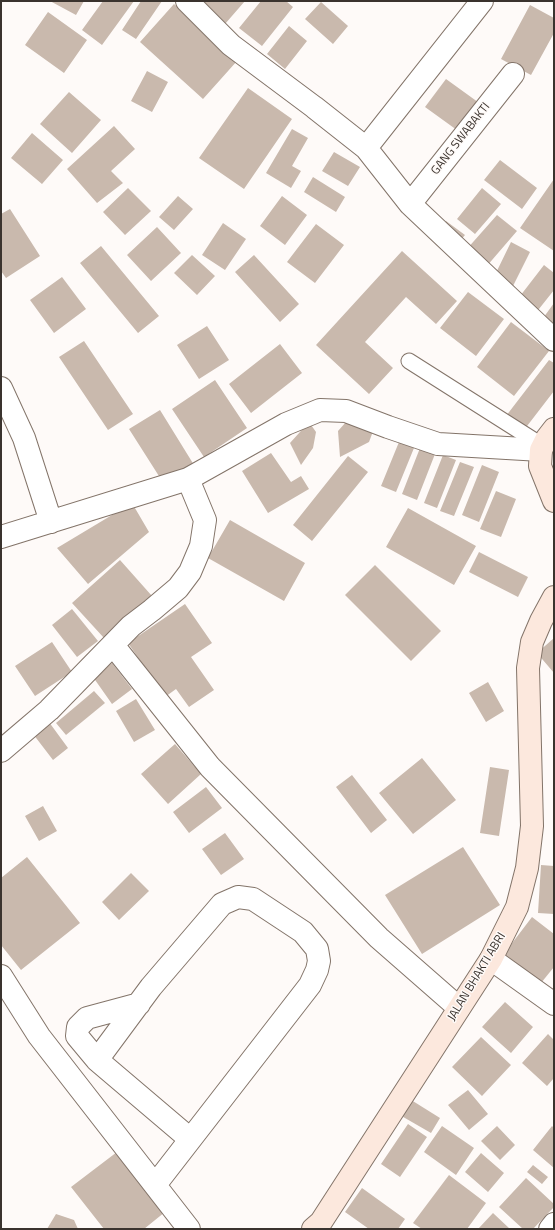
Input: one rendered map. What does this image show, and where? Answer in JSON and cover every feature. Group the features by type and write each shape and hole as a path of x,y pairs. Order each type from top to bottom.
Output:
{"street":[{"path":"187,1 232,45 366,148 410,204 554,340"},
{"path":"366,148 478,2"},
{"name":"GANG SWABAKTI","path":"410,204 513,74"},
{"path":"1,388 24,438 51,522"},
{"path":"1,537 188,479 286,424 320,410 346,411 438,444 546,442 540,466 554,501"},
{"path":"1,751 49,710 131,626 178,588 190,572 201,546 205,520 188,479"},
{"name":"JALAN BHAKTI ABRI","path":"313,1229 321,1222 491,959 517,907 527,868 532,826 528,668 532,642 541,621 554,598"},
{"path":"113,645 210,767 379,938 459,1008"},
{"path":"97,1060 151,987 222,904 238,897 253,899 303,932 317,949 320,961 310,985 155,1185"},
{"path":"491,959 554,1004"},
{"path":"1,976 39,1036 189,1229"},
{"path":"139,1004 87,1018 78,1027 77,1036 97,1060 190,1139"},
{"path":"550,1229 554,1224"}],"lane":[{"path":"409,361 546,442"}],"building":[{"path":"50,1 84,1 76,15"},
{"path":"103,1 134,1 102,45 82,30"},
{"path":"141,1 162,1 136,39 122,30"},
{"path":"198,1 245,1 225,24"},
{"path":"261,1 286,1 293,7 262,46 239,28"},
{"path":"321,2 348,26 333,44 305,19"},
{"path":"174,4 237,61 203,99 140,42"},
{"path":"530,5 554,18 554,33 531,75 501,59"},
{"path":"48,12 87,40 64,73 25,45"},
{"path":"289,26 307,41 285,69 267,54"},
{"path":"147,71 168,82 152,112 131,101"},
{"path":"446,79 482,105 461,133 425,107"},
{"path":"248,88 292,119 244,189 199,158"},
{"path":"69,92 101,120 72,153 40,124"},
{"path":"114,126 135,149 111,171 123,183 97,203 67,169"},
{"path":"292,129 308,138 292,166 301,171 291,188 266,173"},
{"path":"32,133 63,160 42,184 11,158"},
{"path":"334,152 360,167 348,186 322,171"},
{"path":"500,160 537,188 522,209 484,180"},
{"path":"313,177 345,197 336,212 304,192"},
{"path":"554,179 554,251 520,228"},
{"path":"128,188 151,211 125,235 103,212"},
{"path":"482,188 501,204 475,234 457,219"},
{"path":"178,196 193,209 174,230 159,217"},
{"path":"282,196 307,215 285,245 260,226"},
{"path":"10,209 40,256 6,278 1,271 1,214"},
{"path":"497,215 517,231 486,267 466,250"},
{"path":"446,221 465,235 459,242 441,228"},
{"path":"223,223 246,239 225,270 202,255"},
{"path":"316,224 344,245 315,283 287,262"},
{"path":"157,227 181,253 151,281 127,255"},
{"path":"511,242 530,252 512,288 493,279"},
{"path":"101,246 159,316 138,333 80,263"},
{"path":"402,251 457,301 436,324 406,297 365,342 393,368 369,394 316,345"},
{"path":"192,255 215,276 197,295 174,273"},
{"path":"254,255 299,304 280,322 235,272"},
{"path":"544,265 554,273 554,290 535,314 517,300"},
{"path":"62,277 86,309 54,333 30,300"},
{"path":"468,292 504,319 476,356 440,328"},
{"path":"554,303 554,330 541,321"},
{"path":"511,322 549,351 514,396 477,367"},
{"path":"207,326 229,360 199,379 177,345"},
{"path":"84,341 133,414 108,430 59,357"},
{"path":"280,344 302,373 251,413 229,384"},
{"path":"549,360 554,363 554,391 524,430 506,416"},
{"path":"215,380 247,428 204,457 172,409"},
{"path":"160,410 194,465 164,484 129,429"},
{"path":"309,422 316,432 313,448 301,465 290,443"},
{"path":"346,422 375,426 369,442 340,457 338,431"},
{"path":"399,442 414,448 396,492 381,486"},
{"path":"420,448 435,454 417,500 402,494"},
{"path":"271,453 291,482 301,476 309,489 268,513 242,471"},
{"path":"443,455 456,460 437,508 424,503"},
{"path":"348,456 368,472 312,541 293,525"},
{"path":"460,462 474,467 454,516 440,511"},
{"path":"482,465 499,472 479,522 462,515"},
{"path":"496,491 516,499 501,537 480,529"},
{"path":"132,503 149,532 88,584 57,548"},
{"path":"408,508 476,546 454,585 386,547"},
{"path":"230,520 305,563 284,601 208,558"},
{"path":"479,552 528,577 518,597 469,572"},
{"path":"120,560 152,596 104,638 72,603"},
{"path":"375,565 441,631 411,661 345,595"},
{"path":"185,604 212,643 191,657 214,690 189,707 176,689 165,697 128,643"},
{"path":"72,609 98,641 77,657 52,625"},
{"path":"554,638 554,673 537,653"},
{"path":"52,642 72,672 35,696 15,666"},
{"path":"112,663 132,689 112,704 93,677"},
{"path":"488,682 504,711 486,722 469,693"},
{"path":"94,691 105,703 66,735 56,723"},
{"path":"136,699 155,730 134,742 116,711"},
{"path":"46,718 68,748 53,760 30,730"},
{"path":"175,744 201,774 168,804 141,774"},
{"path":"422,758 456,800 413,834 379,793"},
{"path":"490,767 509,770 499,836 480,833"},
{"path":"352,775 387,820 371,833 336,787"},
{"path":"206,787 222,808 189,833 173,812"},
{"path":"43,806 57,831 39,841 25,816"},
{"path":"225,833 244,859 221,875 202,849"},
{"path":"463,847 500,905 422,954 385,895"},
{"path":"27,857 80,923 21,970 1,945 1,878"},
{"path":"541,865 554,866 554,914 538,913"},
{"path":"131,873 149,891 119,920 102,902"},
{"path":"532,917 554,934 554,967 541,983 503,955"},
{"path":"505,1002 533,1027 511,1053 482,1027"},
{"path":"548,1034 554,1040 554,1078 547,1086 522,1063"},
{"path":"481,1037 511,1065 482,1096 452,1067"},
{"path":"468,1090 488,1114 469,1130 448,1105"},
{"path":"408,1098 440,1118 431,1133 398,1114"},
{"path":"408,1124 427,1137 400,1177 381,1164"},
{"path":"442,1126 474,1148 456,1175 424,1152"},
{"path":"497,1126 515,1145 500,1160 481,1141"},
{"path":"552,1126 554,1128 554,1168 533,1150"},
{"path":"117,1152 165,1212 144,1229 104,1229 71,1187"},
{"path":"481,1153 504,1173 488,1192 465,1172"},
{"path":"533,1165 548,1177 542,1184 527,1172"},
{"path":"449,1175 486,1203 467,1229 422,1229 413,1223"},
{"path":"526,1178 554,1204 554,1207 533,1229 523,1229 499,1207"},
{"path":"362,1188 405,1219 398,1229 369,1229 345,1212"},
{"path":"493,1213 510,1229 478,1229"},
{"path":"56,1214 74,1220 78,1229 47,1229"}]}
